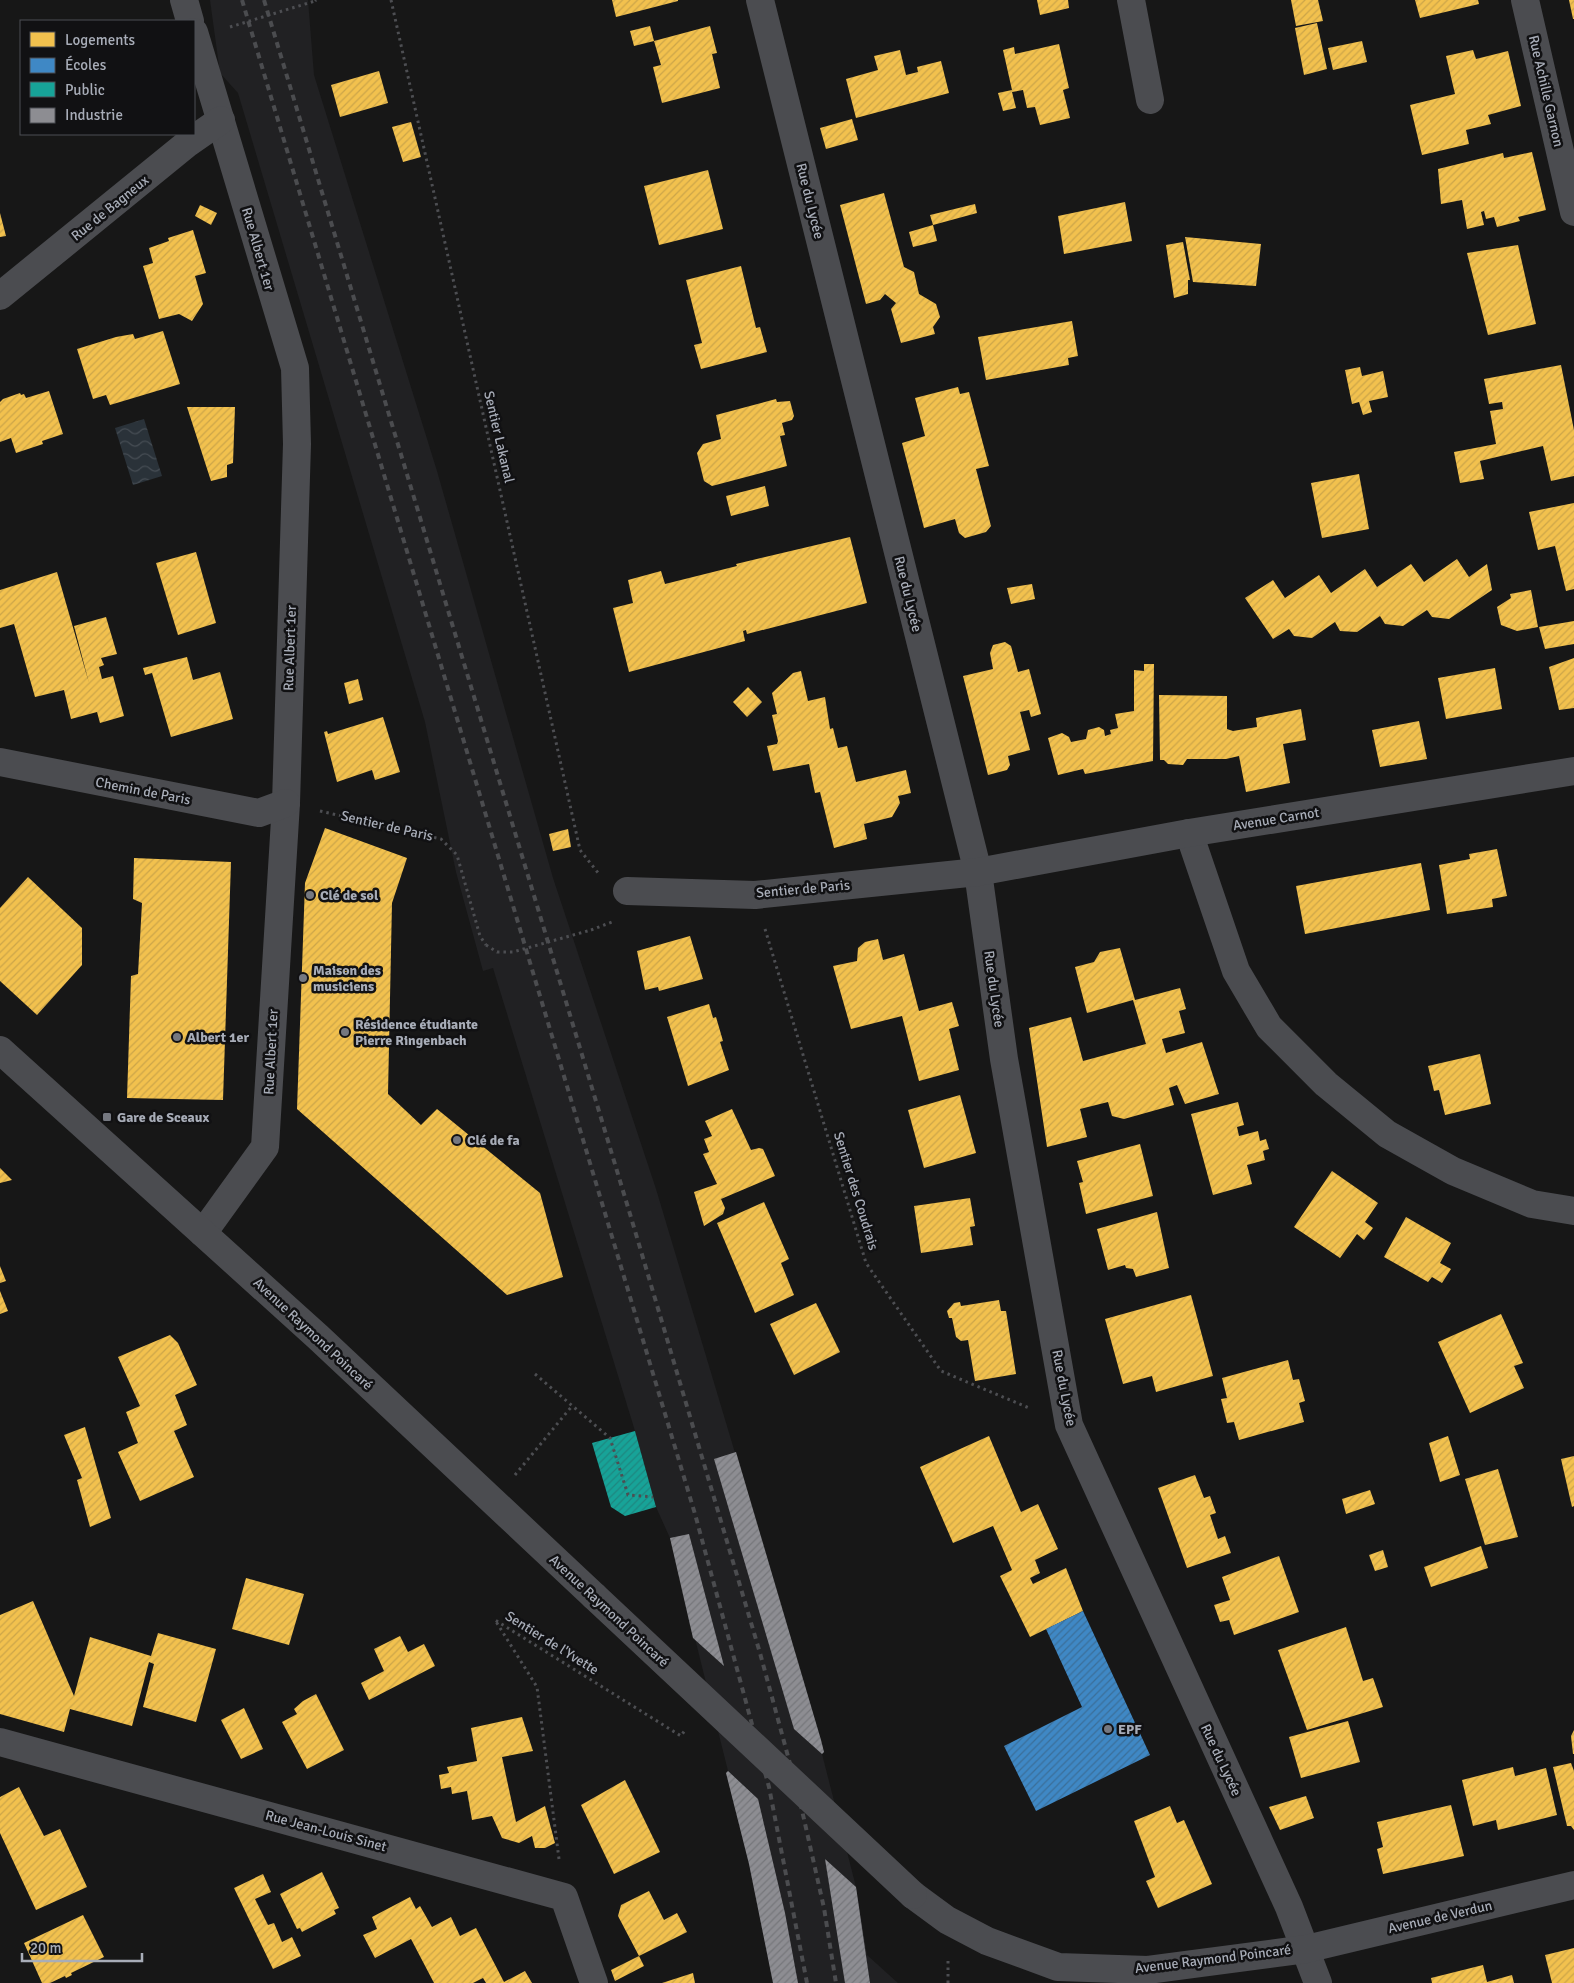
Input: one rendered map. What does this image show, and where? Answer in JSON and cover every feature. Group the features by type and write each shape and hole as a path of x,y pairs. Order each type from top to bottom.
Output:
{"street":[{"path":"184,0 190,20"},
{"name":"Rue du Lycée","path":"760,0 978,872 1004,1059 1069,1425 1289,1907 1318,1983"},
{"path":"1131,0 1150,100"},
{"name":"Rue Achille Garnon","path":"1525,0 1574,212"},
{"name":"Rue Albert 1er","path":"195,35 295,368 297,444 286,803 265,1147 203,1233"},
{"name":"Rue de Bagneux","path":"0,296 188,143 221,120"},
{"name":"Chemin de Paris","path":"0,762 260,813 286,803"},
{"name":"Avenue Carnot","path":"978,872 1189,833 1574,771"},
{"path":"1189,833 1236,971 1269,1027 1326,1084 1387,1134 1453,1171 1532,1204 1574,1211"},
{"name":"Sentier de Paris","path":"627,891 755,894 978,872"},
{"name":"Avenue Raymond Poincaré","path":"0,1050 203,1233 913,1895 947,1920 987,1941 1058,1967 1148,1970 1306,1949"},
{"name":"Rue Jean-Louis Sinet","path":"0,1742 564,1897"},
{"name":"Avenue de Verdun","path":"1306,1949 1574,1885"},
{"path":"564,1897 594,1983"},
{"name":"Rue du Lycée","path":"1306,1949 1330,1983"}],"path":[{"path":"230,27 315,0"},
{"name":"Sentier Lakanal","path":"391,0 580,850 598,873"},
{"name":"Sentier de Paris","path":"286,803 441,839 457,855 480,936 486,945 497,952 513,952 591,930"},
{"name":"Sentier des Coudrais","path":"755,894 866,1263 942,1370 1069,1425"},
{"path":"535,1374 610,1438 628,1495 653,1497"},
{"path":"509,1482 572,1406"},
{"name":"Sentier de l'Yvette","path":"564,1897 538,1687 495,1620 681,1736 708,1702"}],"shaded area":[{"path":"210,0 308,0 314,75 437,471 553,878 656,1189 821,1740 824,1752 822,1754 856,1887 867,1955 898,1983 773,1983 749,1864 726,1773 728,1771 670,1538 656,1507 635,1431 493,968 483,971 456,872 425,722 238,93 220,73"}],"water":[{"path":"144,419 162,476 133,485 115,428"}],"building: Logements":[{"path":"612,0 678,0 678,1 616,17"},
{"path":"1037,0 1068,0 1069,8 1040,15"},
{"path":"1291,0 1318,0 1323,21 1296,26"},
{"path":"1415,0 1478,0 1479,4 1420,18"},
{"path":"1569,0 1574,0 1574,19 1573,19"},
{"path":"1317,23 1327,69 1304,75 1295,28"},
{"path":"650,26 654,41 634,46 630,31"},
{"path":"710,26 717,53 712,54 720,88 662,103 653,67 661,65 654,41"},
{"path":"1362,41 1367,62 1333,70 1328,48"},
{"path":"1059,44 1069,88 1063,90 1070,118 1040,125 1035,107 1027,108 1023,90 1012,92 1016,108 1003,111 998,93 1012,90 1003,50 1014,47 1015,54"},
{"path":"900,50 906,75 918,72 917,67 941,61 949,93 856,118 846,79 878,70 874,56"},
{"path":"1473,50 1476,59 1508,51 1521,106 1488,115 1491,124 1466,130 1469,144 1422,155 1410,105 1455,94 1446,56"},
{"path":"379,71 388,103 340,117 331,85"},
{"path":"852,119 858,140 826,149 820,128"},
{"path":"411,122 421,157 403,162 392,127"},
{"path":"1532,152 1546,210 1518,217 1520,221 1497,227 1494,217 1486,219 1484,211 1481,212 1484,225 1467,229 1462,200 1441,204 1438,169 1503,153 1504,158"},
{"path":"708,170 723,229 659,245 644,186"},
{"path":"884,193 904,267 914,272 919,294 936,304 940,317 933,327 935,334 901,343 891,309 896,303 885,294 880,300 866,304 840,205"},
{"path":"1125,202 1132,241 1064,254 1058,216"},
{"path":"975,204 977,213 933,225 930,215"},
{"path":"200,205 217,213 211,225 195,216"},
{"path":"0,213 6,236 0,237"},
{"path":"933,225 937,241 913,247 909,232"},
{"path":"193,230 206,273 195,276 203,304 192,321 179,314 159,319 143,266 153,263 149,248 169,241 168,238"},
{"path":"1185,237 1261,244 1256,286 1193,282"},
{"path":"1183,242 1190,280 1188,280 1188,294 1174,298 1166,245"},
{"path":"1518,245 1536,324 1488,335 1467,253"},
{"path":"741,266 756,328 760,327 767,352 701,369 694,345 702,343 686,280"},
{"path":"1072,321 1078,356 1068,358 1069,365 986,380 978,337"},
{"path":"163,331 180,384 110,405 106,395 93,399 77,349 116,337 133,334 135,339"},
{"path":"1561,365 1574,430 1574,476 1551,481 1543,446 1480,461 1484,479 1460,483 1454,452 1496,444 1490,411 1503,409 1502,402 1489,404 1484,379"},
{"path":"1360,367 1362,376 1383,371 1388,397 1369,401 1372,412 1363,415 1359,402 1352,404 1345,370"},
{"path":"958,387 960,394 969,392 989,466 976,469 991,526 986,532 965,538 959,533 955,519 924,528 902,443 925,436 915,398"},
{"path":"49,391 63,434 42,441 43,444 16,453 11,438 0,442 0,402 3,399 20,393 21,395 24,394 26,398"},
{"path":"776,399 777,402 790,401 794,416 792,420 782,423 785,435 780,436 787,466 712,486 704,481 697,453 703,444 721,439 716,415"},
{"path":"187,407 235,407 233,463 227,465 227,477 211,481"},
{"path":"1359,474 1369,529 1322,538 1311,483"},
{"path":"765,486 769,506 731,516 726,496"},
{"path":"1574,503 1574,589 1566,591 1555,546 1538,550 1529,512"},
{"path":"850,537 867,603 747,634 746,630 743,631 745,641 629,672 613,608 633,603 628,580 661,571 665,584 737,566 736,564"},
{"path":"196,552 216,623 178,635 156,563"},
{"path":"1457,559 1469,577 1487,564 1492,590 1449,619 1432,617 1427,610 1403,626 1385,624 1380,616 1357,632 1340,631 1335,622 1312,638 1294,636 1289,629 1273,639 1245,598 1273,580 1285,598 1319,575 1331,593 1365,569 1377,587 1411,564 1424,582"},
{"path":"57,572 89,683 74,626 106,617 117,654 101,658 104,665 99,667 102,679 113,676 124,716 100,723 97,712 71,719 64,690 35,697 14,624 0,628 0,590"},
{"path":"1032,584 1035,599 1011,604 1007,588"},
{"path":"1531,590 1538,627 1517,631 1501,625 1497,607 1511,598 1510,594"},
{"path":"1574,621 1574,644 1545,649 1539,627"},
{"path":"1005,642 1011,646 1018,672 1029,669 1041,714 1031,717 1029,710 1020,712 1030,750 1008,756 1010,765 1007,770 988,775 963,676 993,669 990,653 993,645"},
{"path":"187,657 193,680 220,672 233,719 171,737 152,673 145,675 143,668"},
{"path":"1574,658 1574,708 1559,710 1549,667"},
{"path":"1144,664 1154,664 1153,761 1085,774 1083,769 1058,775 1048,738 1062,733 1069,737 1071,742 1086,739 1088,730 1099,727 1104,730 1105,736 1111,734 1110,730 1118,728 1115,714 1134,711 1134,670 1144,671"},
{"path":"1495,668 1502,709 1446,719 1438,678"},
{"path":"801,671 808,701 825,697 830,729 833,728 838,748 847,746 856,782 906,770 911,793 898,796 900,803 892,817 864,824 867,839 834,848 820,792 815,793 809,764 773,771 767,746 777,744 778,741 772,715 777,714 772,693 793,673"},
{"path":"358,679 363,700 349,704 344,683"},
{"path":"748,687 762,702 747,717 733,702"},
{"path":"1159,695 1227,696 1227,729 1233,731 1257,727 1256,718 1301,709 1306,740 1283,744 1290,783 1246,792 1239,756 1226,759 1187,759 1183,765 1168,764 1164,760 1160,760"},
{"path":"383,717 400,772 375,780 372,770 337,782 324,732 327,731 328,734"},
{"path":"1419,721 1427,759 1380,767 1372,730"},
{"name":"Résidence étudiante Pierre Ringenbach","path":"325,828 407,858 392,903 388,1094 421,1125 437,1109 540,1193 563,1277 507,1295 297,1109 305,883"},
{"path":"568,829 571,847 553,851 549,834"},
{"path":"1497,849 1507,896 1492,899 1493,907 1447,914 1439,865 1470,859 1469,854"},
{"name":"Albert 1er","path":"134,858 231,862 223,1100 127,1098 131,976 138,974 142,903 133,899"},
{"path":"1421,863 1430,910 1305,934 1296,886"},
{"path":"28,877 82,928 82,965 37,1015 0,981 0,908"},
{"path":"690,936 703,979 659,991 658,987 645,990 637,951"},
{"path":"878,939 883,960 904,954 919,1011 952,1002 959,1026 949,1029 959,1070 919,1081 902,1016 851,1029 833,966 857,961 858,948 865,942"},
{"path":"1120,948 1135,1000 1180,988 1186,1009 1179,1011 1185,1033 1162,1039 1166,1053 1202,1042 1219,1094 1185,1104 1177,1085 1169,1088 1174,1105 1124,1119 1112,1116 1108,1102 1080,1109 1087,1137 1047,1147 1029,1028 1071,1017 1083,1061 1146,1044 1133,1000 1087,1013 1075,967 1094,962 1100,952"},
{"path":"709,1004 713,1018 716,1017 723,1041 720,1042 729,1070 688,1086 667,1017"},
{"path":"1480,1054 1491,1104 1445,1115 1439,1090 1434,1091 1428,1066"},
{"path":"960,1095 976,1153 924,1168 908,1110"},
{"path":"1238,1102 1244,1125 1237,1127 1239,1136 1258,1131 1260,1141 1266,1139 1269,1149 1263,1151 1265,1160 1247,1165 1252,1184 1213,1195 1191,1114"},
{"path":"732,1109 751,1150 763,1149 775,1176 721,1199 725,1208 723,1214 704,1226 694,1192 717,1184 703,1154 709,1152 704,1139 712,1136 705,1121"},
{"path":"1140,1144 1153,1196 1086,1214 1079,1183 1083,1182 1077,1161"},
{"path":"0,1168 12,1180 0,1183"},
{"path":"1332,1171 1378,1203 1365,1222 1373,1228 1364,1240 1357,1234 1340,1258 1294,1227"},
{"path":"970,1198 975,1226 970,1227 973,1245 921,1253 914,1206"},
{"path":"764,1202 789,1259 781,1263 794,1295 755,1313 717,1223"},
{"path":"1157,1212 1169,1268 1136,1277 1133,1269 1126,1268 1125,1265 1108,1270 1097,1229"},
{"path":"1406,1217 1451,1243 1440,1263 1451,1269 1442,1283 1432,1277 1428,1282 1384,1257"},
{"path":"0,1266 6,1281 0,1283"},
{"path":"0,1291 8,1311 0,1314"},
{"path":"1191,1295 1213,1376 1156,1392 1152,1376 1123,1384 1105,1319"},
{"path":"999,1300 1001,1311 1006,1311 1016,1374 975,1381 968,1340 961,1341 956,1337 952,1318 949,1318 947,1311 954,1303 960,1302 961,1306"},
{"path":"816,1303 840,1352 794,1375 770,1324"},
{"path":"1501,1314 1523,1363 1514,1366 1524,1388 1470,1413 1438,1342"},
{"path":"170,1335 178,1343 197,1385 175,1395 187,1425 174,1431 194,1477 140,1501 118,1452 138,1443 126,1412 140,1406 118,1357"},
{"path":"1288,1360 1293,1380 1299,1379 1305,1401 1299,1403 1304,1422 1239,1440 1234,1422 1227,1423 1221,1399 1227,1398 1222,1378"},
{"path":"85,1427 111,1518 90,1527 77,1480 82,1478 64,1435"},
{"path":"989,1436 1021,1512 1038,1504 1058,1549 1035,1560 1040,1573 1030,1578 1033,1584 1066,1568 1083,1611 1030,1637 1000,1576 1012,1570 993,1526 953,1543 920,1467"},
{"path":"1448,1436 1460,1475 1440,1482 1429,1443"},
{"path":"1574,1456 1574,1506 1572,1507 1561,1459"},
{"path":"1498,1469 1518,1537 1485,1545 1465,1479"},
{"path":"1195,1475 1204,1498 1210,1496 1216,1513 1210,1515 1218,1539 1225,1536 1231,1553 1187,1568 1158,1488"},
{"path":"1370,1490 1375,1504 1346,1514 1342,1499"},
{"path":"1481,1546 1488,1568 1431,1587 1424,1567"},
{"path":"1383,1550 1388,1567 1375,1571 1369,1555"},
{"path":"1279,1556 1299,1612 1234,1635 1229,1620 1220,1622 1214,1605 1230,1600 1222,1577"},
{"path":"246,1578 304,1594 289,1645 232,1629"},
{"path":"33,1601 74,1696 90,1637 151,1656 158,1633 216,1649 196,1722 143,1707 154,1664 149,1662 132,1726 70,1709 64,1732 0,1714 0,1615"},
{"path":"1346,1627 1363,1681 1373,1678 1383,1707 1307,1730 1278,1650"},
{"path":"400,1636 408,1652 424,1644 435,1666 369,1700 361,1683 384,1671 374,1649"},
{"path":"316,1694 344,1750 307,1769 282,1722 297,1714 294,1709 303,1701"},
{"path":"244,1708 263,1749 241,1759 221,1720"},
{"path":"522,1717 533,1751 502,1757 516,1822 545,1806 555,1843 545,1848 535,1848 532,1836 519,1843 502,1838 492,1816 472,1820 467,1791 452,1794 451,1787 441,1789 439,1775 449,1773 447,1767 477,1761 471,1728"},
{"path":"1348,1721 1360,1762 1301,1778 1289,1737"},
{"path":"1574,1730 1574,1754 1573,1754 1571,1736"},
{"path":"1571,1763 1574,1771 1574,1830 1571,1826 1567,1826 1553,1767"},
{"path":"1513,1767 1515,1776 1546,1768 1557,1815 1498,1830 1496,1820 1473,1826 1462,1780"},
{"path":"625,1780 660,1852 614,1874 581,1805"},
{"path":"19,1787 44,1836 60,1829 87,1887 36,1910 0,1833 0,1797"},
{"path":"1306,1796 1314,1818 1280,1830 1269,1807"},
{"path":"1451,1805 1464,1856 1383,1874 1377,1849 1383,1847 1377,1822"},
{"path":"1170,1806 1177,1823 1184,1820 1212,1884 1158,1908 1146,1881 1155,1877 1134,1821"},
{"path":"322,1872 339,1908 334,1910 336,1914 302,1932 300,1928 297,1929 280,1894"},
{"path":"263,1874 271,1892 255,1899 268,1925 274,1923 282,1942 292,1937 301,1956 273,1969 234,1888"},
{"path":"649,1891 664,1920 677,1913 687,1932 639,1956 618,1916 621,1905"},
{"path":"410,1897 416,1909 420,1906 432,1927 451,1917 460,1936 476,1928 504,1982 525,1971 532,1983 486,1983 483,1978 473,1983 434,1983 411,1939 375,1958 363,1935 377,1929 372,1917"},
{"path":"83,1915 104,1957 71,1973 72,1975 66,1978 65,1976 50,1983 42,1983 24,1943"},
{"path":"1574,1948 1574,1983 1552,1983 1545,1955"},
{"path":"639,1956 644,1966 615,1981 611,1970"},
{"path":"1483,1965 1487,1982 1512,1975 1514,1983 1432,1983 1431,1978"},
{"path":"693,1973 695,1983 662,1983"}],"building: Écoles":[{"path":"1083,1611 1150,1755 1036,1811 1004,1746 1082,1707 1046,1629"}],"building: Public":[{"path":"635,1431 656,1507 625,1516 611,1507 592,1443"}],"building: Industrie":[{"path":"736,1452 821,1740 824,1752 822,1754 794,1729 714,1459"},
{"path":"689,1534 724,1666 693,1638 670,1538"},
{"path":"728,1771 758,1799 785,1913 798,1983 773,1983 749,1864 726,1773"},
{"path":"825,1859 856,1887 870,1983 845,1983"}],"railway":[{"path":"242,0 695,1514 769,1787 807,1983"},
{"path":"264,0 630,1214 760,1653 799,1797 824,1908 836,1983"}],"place":[{"name":"Clé de sol","path":"310,895"},
{"name":"Maison des musiciens","path":"303,978"},
{"name":"Résidence étudiante Pierre Ringenbach","path":"345,1032"},
{"name":"Albert 1er","path":"177,1037"},
{"name":"Gare de Sceaux","path":"107,1117"},
{"name":"Clé de fa","path":"457,1140"},
{"name":"EPF","path":"1108,1729"}]}
